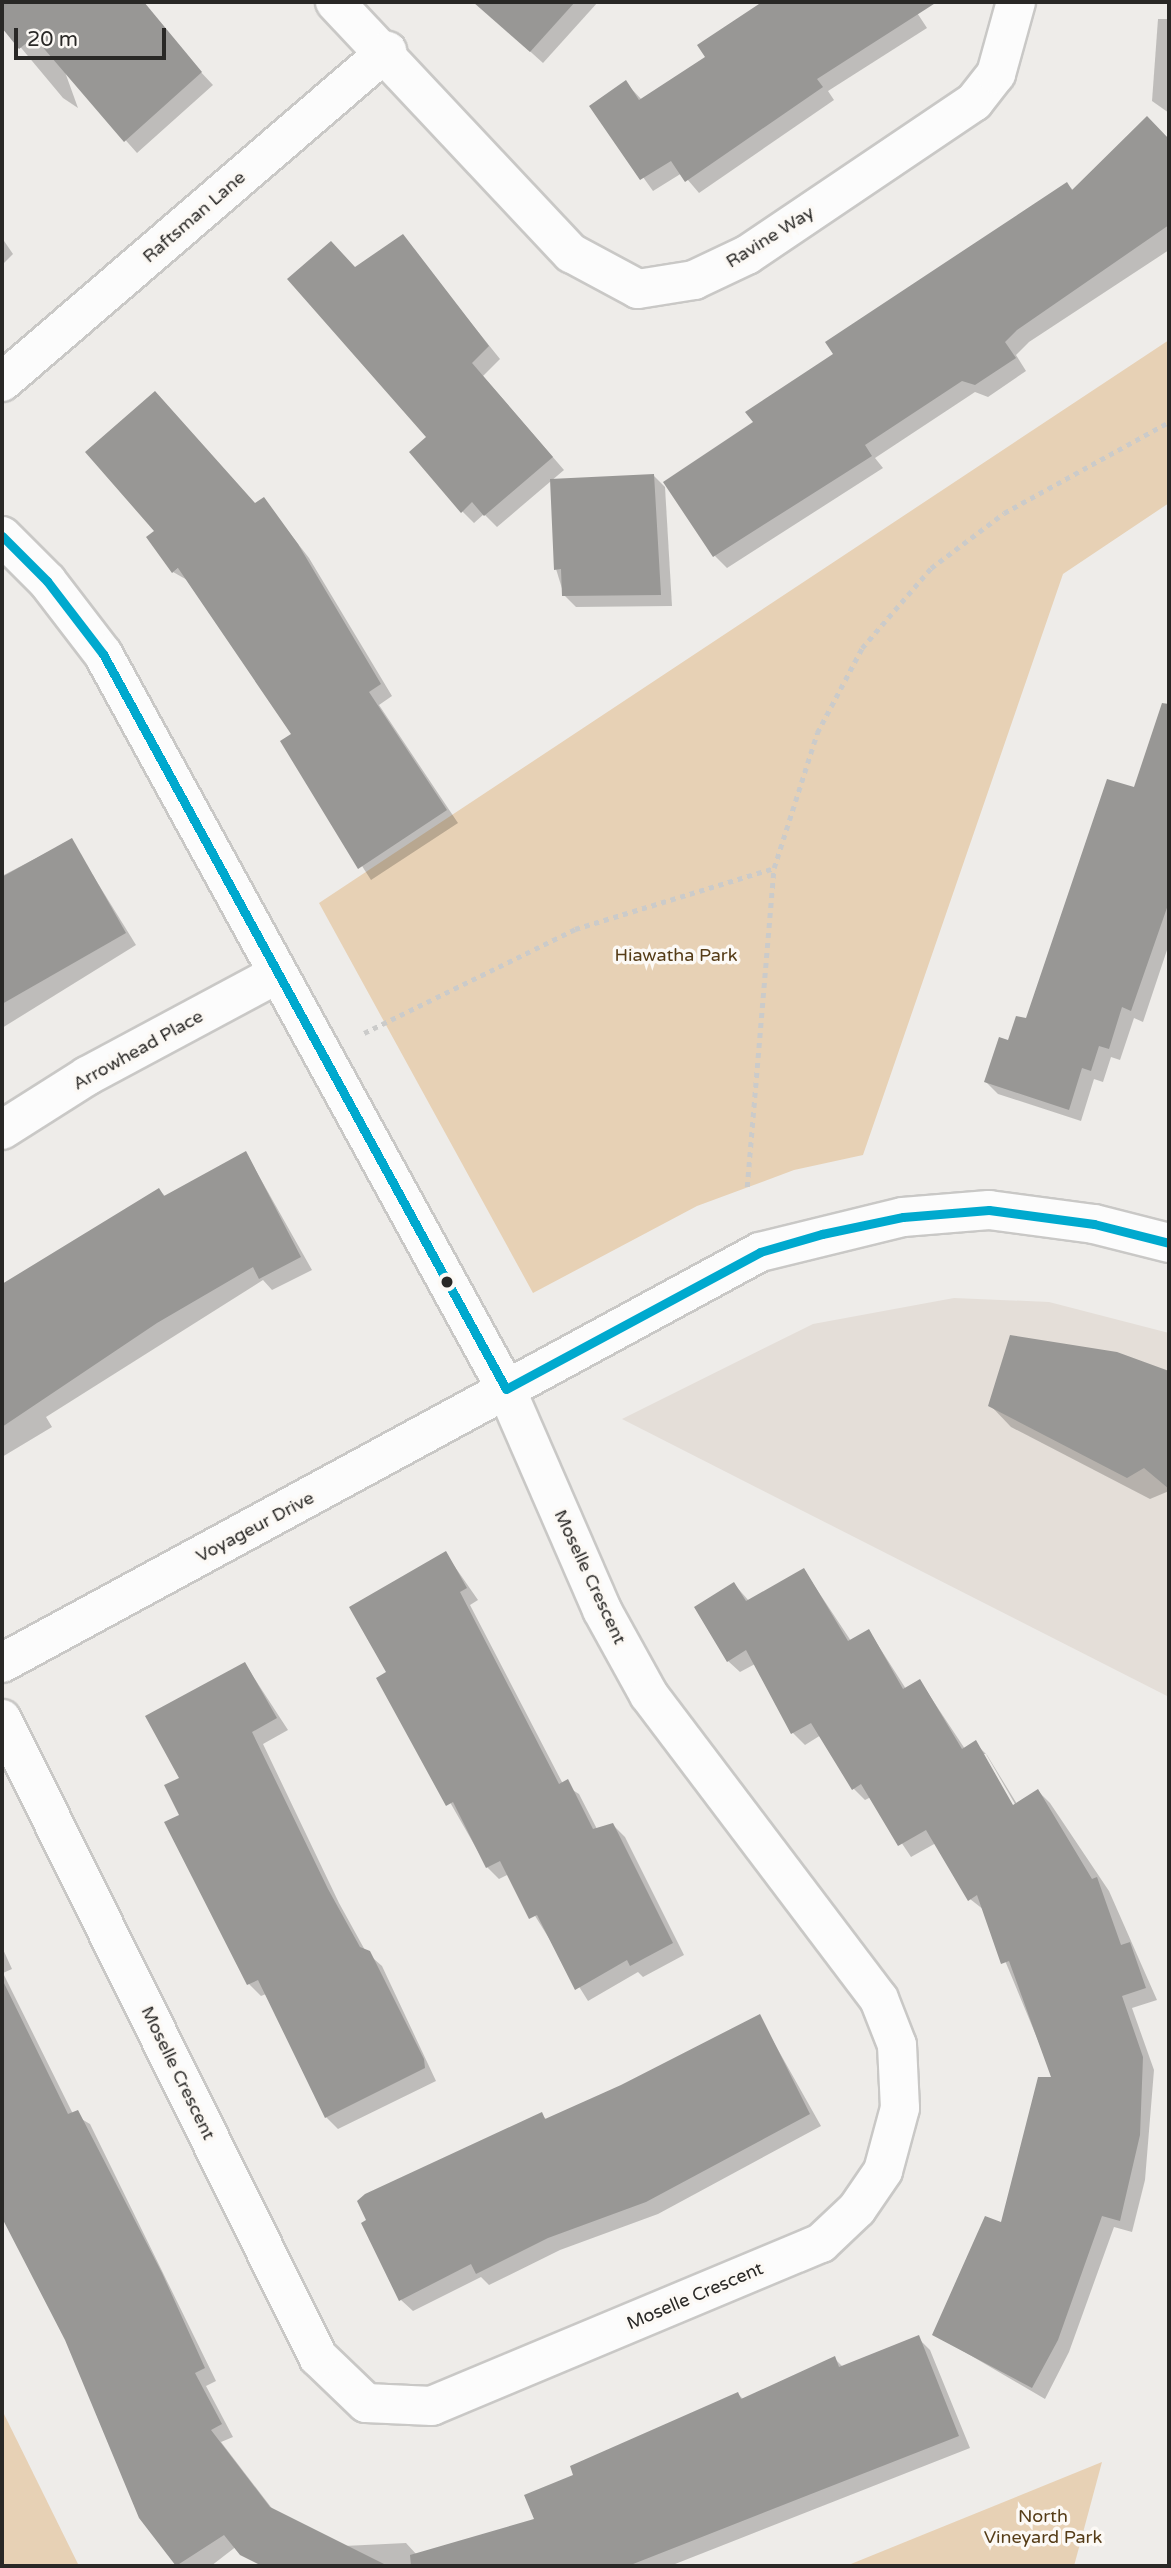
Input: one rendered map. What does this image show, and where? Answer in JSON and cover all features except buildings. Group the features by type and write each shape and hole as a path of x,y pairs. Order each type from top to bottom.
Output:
{"street":[{"name":"Ravine Way","path":"335,2 387,51 571,253 638,289 694,280 747,255 974,102 996,74 1017,2"},
{"name":"Raftsman Lane","path":"2,382 387,51"},
{"path":"2,536 47,581 103,654 506,1389"},
{"name":"Arrowhead Place","path":"2,1130 87,1076 277,974"},
{"name":"Voyageur Drive","path":"2,1663 760,1252 822,1234 903,1217 989,1210 1081,1221 1169,1243"},
{"name":"Moselle Crescent","path":"2,1719 318,2357 366,2403 432,2406 821,2243 857,2209 883,2171 900,2108 897,2045 879,1999 849,1956 649,1695 602,1610 506,1389"}],"path":[{"path":"747,1187 774,869 817,733 862,648 931,568 1004,513 1169,422"},
{"path":"320,1054 575,929 774,869"}],"shaded area":[{"path":"954,1298 1049,1302 1169,1333 1169,1697 622,1419 813,1324"}],"green space":[{"name":"Hiawatha Park","path":"1169,340 1169,503 1063,574 863,1155 794,1170 697,1206 533,1293 319,903"},
{"path":"2,2410 79,2566 2,2566"},
{"name":"North Vineyard Park","path":"1102,2462 1074,2566 846,2566"}],"transit line":[{"path":"2,536 47,581 103,654 506,1389"},
{"path":"506,1389 760,1252 822,1234 903,1217 989,1210 1094,1224 1169,1243"}]}
